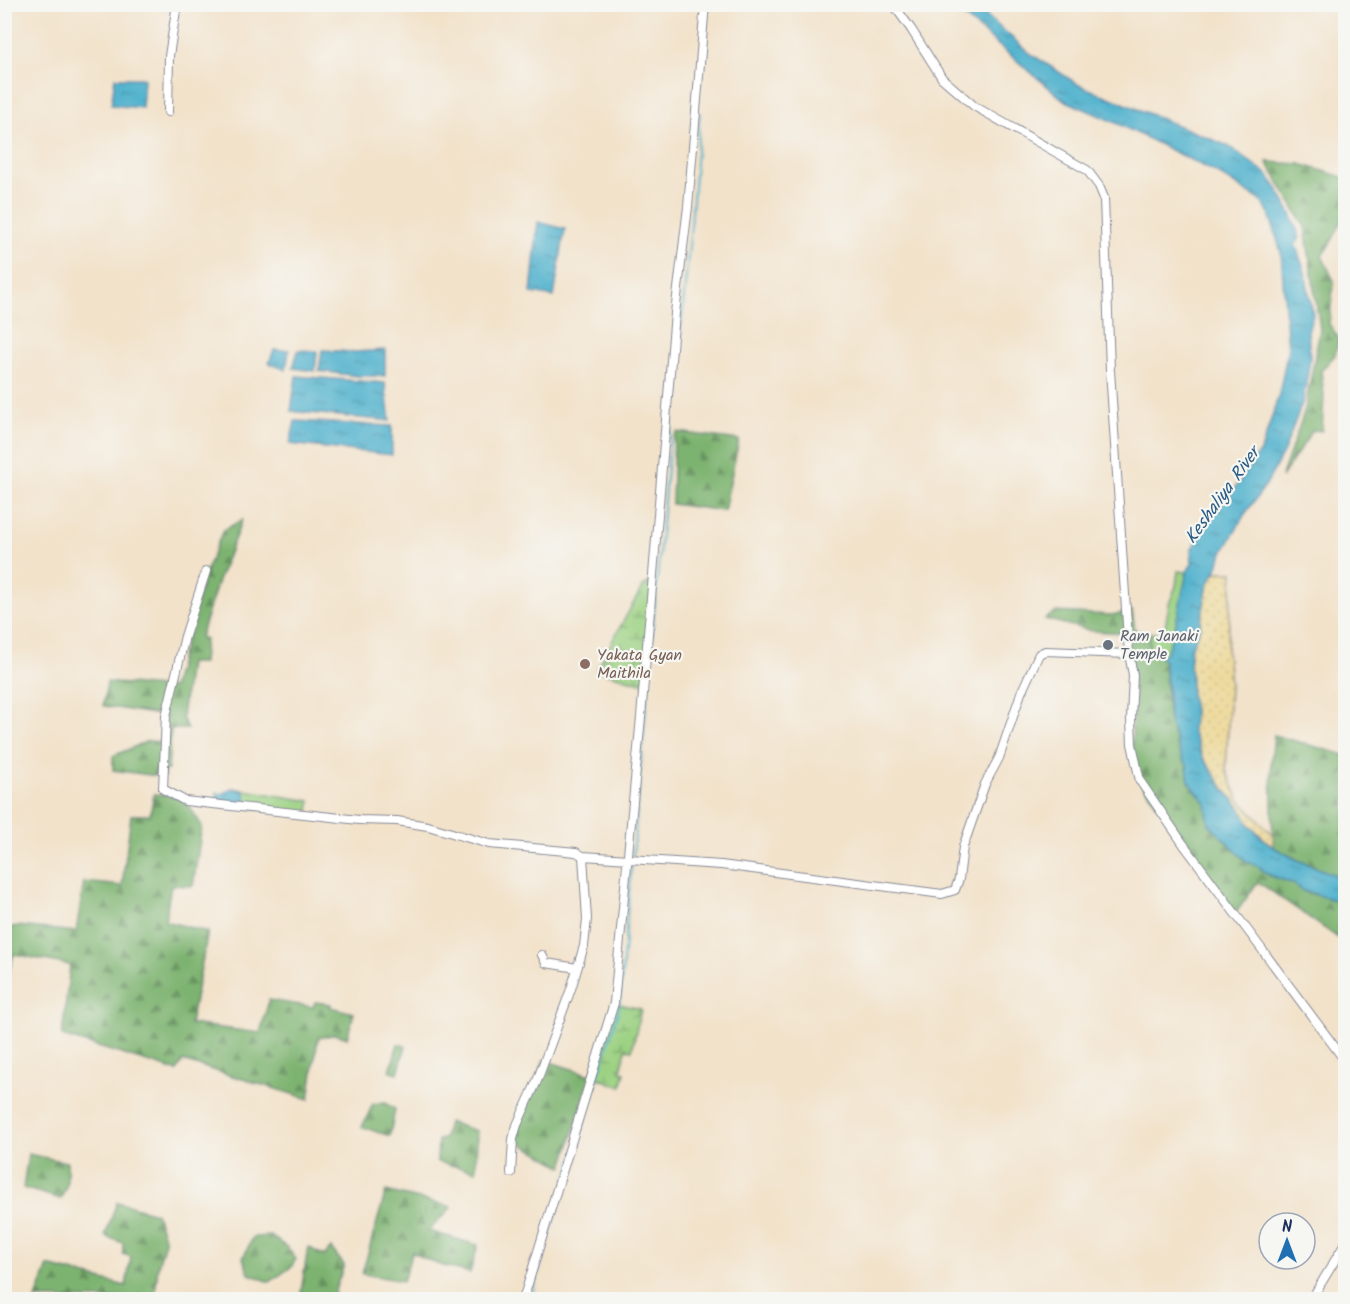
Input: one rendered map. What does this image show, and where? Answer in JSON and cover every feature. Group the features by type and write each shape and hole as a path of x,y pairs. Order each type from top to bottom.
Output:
{"street":[{"path":"168,112 169,56 177,4"},
{"path":"523,1299 614,1003 675,313 688,207 705,4"},
{"path":"893,4 942,78 974,106 1087,170 1099,186 1104,198 1110,370 1129,654 1133,675 1132,744 1140,781 1184,845 1343,1058 1346,1094"},
{"path":"206,571 185,636 166,716 163,789 185,801 359,820 397,821 428,826 489,844 576,852 583,856 721,865 942,894 955,890 959,879 963,847 985,784 999,758 1011,719 1039,654 1045,651 1129,654"},
{"path":"511,1173 513,1139 517,1125 539,1074 586,936 583,856"},
{"path":"542,955 546,963 577,968"},
{"path":"1311,1299 1346,1242"}],"green space":[{"path":"1267,162 1300,164 1346,178 1342,220 1322,256 1334,281 1329,324 1339,339 1335,355 1321,371 1324,395 1322,431 1313,430 1281,478 1305,410 1320,329 1305,227"},
{"path":"677,432 739,440 724,511 672,504 674,438"},
{"path":"242,520 218,581 200,637 205,639 203,663 189,663 182,717 187,729 171,729 168,770 164,770 164,777 113,770 113,756 148,741 165,742 166,716 103,706 107,682 172,688 206,571 223,530"},
{"path":"1178,571 1187,572 1181,603 1166,654 1160,656 1149,651 1150,633 1164,634"},
{"path":"652,580 644,684 596,670 642,588"},
{"path":"1132,611 1135,630 1150,633 1149,651 1160,656 1164,661 1169,721 1182,758 1187,765 1189,782 1206,803 1209,824 1246,861 1259,867 1268,875 1294,884 1303,891 1345,905 1345,990 1341,940 1258,882 1235,914 1140,781 1132,744 1133,675 1124,633 1092,631 1045,619 1056,612 1112,615"},
{"path":"1274,735 1345,755 1345,879 1273,847 1271,763"},
{"path":"233,788 310,801 309,814 246,807 243,801 245,792"},
{"path":"154,794 173,796 184,801 202,826 193,886 171,885 165,921 208,932 190,1024 260,1033 269,1000 313,1007 315,1002 331,1004 330,1007 354,1013 347,1038 336,1034 318,1038 309,1099 183,1061 177,1071 62,1036 70,965 14,954 5,986 5,928 18,926 76,932 84,882 122,886 131,815 150,815"},
{"path":"614,1003 641,1009 632,1050 626,1049 621,1071 625,1072 621,1087 591,1075"},
{"path":"398,1044 406,1046 398,1073 390,1071"},
{"path":"544,1060 591,1075 563,1167 513,1139"},
{"path":"384,1102 395,1109 390,1136 362,1127 373,1104"},
{"path":"448,1122 477,1131 476,1171 437,1162 438,1140 444,1139"},
{"path":"28,1154 67,1162 67,1184 61,1199 23,1188"},
{"path":"386,1191 452,1207 428,1231 478,1245 470,1273 437,1264 412,1252 403,1281 362,1274"},
{"path":"117,1202 156,1213 165,1241 158,1266 155,1296 167,1299 36,1299 48,1266 126,1286 131,1257 123,1254 123,1243 105,1236"},
{"path":"271,1236 288,1248 296,1259 291,1267 270,1282 249,1274 243,1258 253,1237"},
{"path":"308,1247 324,1256 331,1248 344,1265 332,1299 300,1299"}],"sand":[{"path":"1216,572 1233,572 1227,650 1230,684 1226,770 1239,800 1273,835 1273,847 1249,824 1241,809 1222,786 1203,758 1192,730 1194,711 1191,693 1190,649 1199,631 1208,584"}],"water":[{"path":"950,5 974,5 1031,54 1079,85 1228,146 1267,174 1291,214 1300,238 1295,244 1305,272 1313,315 1308,331 1310,359 1303,401 1284,451 1267,483 1245,514 1221,556 1216,572 1208,584 1199,631 1190,650 1191,693 1194,711 1192,730 1203,758 1241,809 1249,824 1273,847 1297,860 1345,879 1345,905 1303,891 1294,884 1267,874 1246,861 1209,824 1206,803 1189,782 1187,765 1182,758 1169,721 1164,661 1160,656 1166,653 1174,632 1187,572 1192,563 1191,550 1212,516 1241,480 1262,448 1279,394 1288,349 1281,252 1269,213 1260,200 1215,172 1064,100"},
{"path":"115,78 144,78 142,108 111,105"},
{"path":"538,222 565,229 554,297 531,293"},
{"path":"274,350 289,350 286,370 269,363"},
{"path":"298,350 317,351 315,371 293,368"},
{"path":"322,350 354,352 385,350 385,376 358,376 319,371"},
{"path":"296,376 385,383 390,421 291,411"},
{"path":"295,421 392,426 392,455 290,444"},
{"path":"233,788 245,792 246,799 243,802 246,807 230,806 227,802 216,800 217,793 222,794"}],"waterway":[{"path":"633,856 700,112"},
{"path":"530,1300 619,1008 632,861"}],"place":[{"name":"Ram Janaki Temple","path":"1108,645"},
{"name":"Yakata Gyan Maithila","path":"585,664"}],"water label":[{"name":"Keshaliya River","path":"1223,496"}]}
